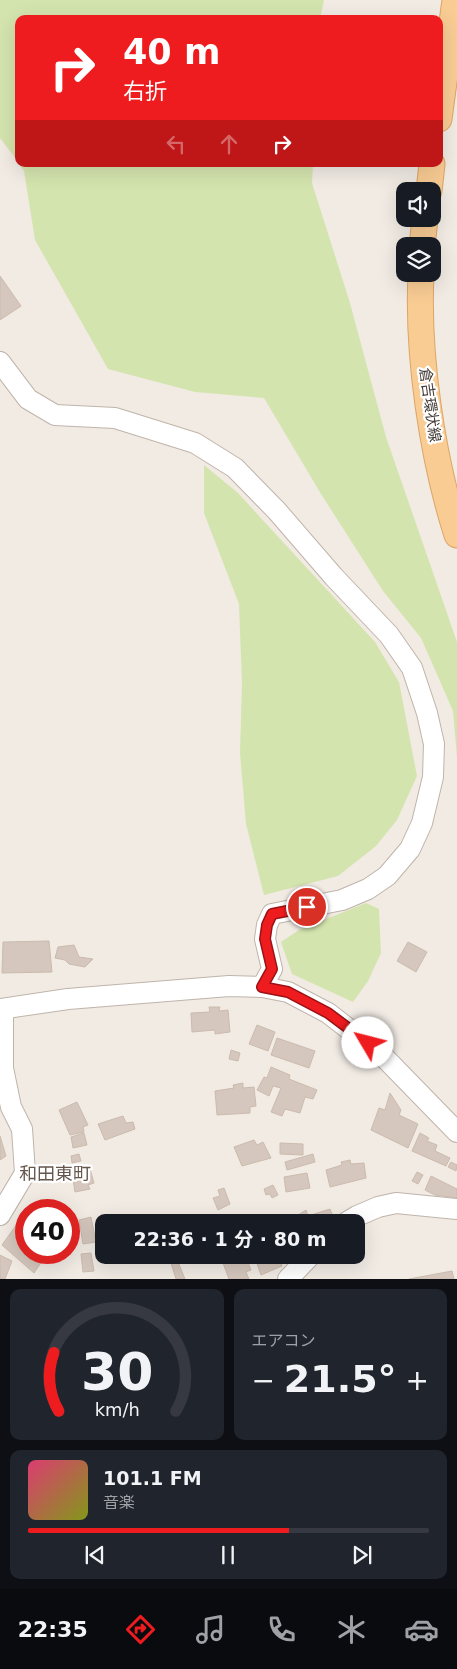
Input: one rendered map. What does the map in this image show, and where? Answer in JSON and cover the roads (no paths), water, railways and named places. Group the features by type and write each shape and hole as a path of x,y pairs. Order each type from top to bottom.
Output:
{"main road":[{"path":"443,89 455,0"},
{"path":"430,182 432,167"},
{"name":"倉吉環状線","path":"420,282 422,344 427,397 436,454 457,535"}],"street":[{"path":"0,362 28,400 55,415 115,418 195,443 234,468 277,511 334,577 389,635 412,668 428,713 434,744 433,777 422,823 410,849 387,876 368,888 342,900 272,914 267,925 265,939 272,969 262,987"},
{"path":"1,1212 25,1173 22,1129 11,1107 4,1068 1,1009 87,998 229,986 262,987 288,992 328,1013 382,1054 457,1132"},
{"path":"362,1214 378,1207 396,1203 457,1210"},
{"path":"288,1279 302,1264"}],"district":[{"name":"和田東町","path":"55,1174"}]}
